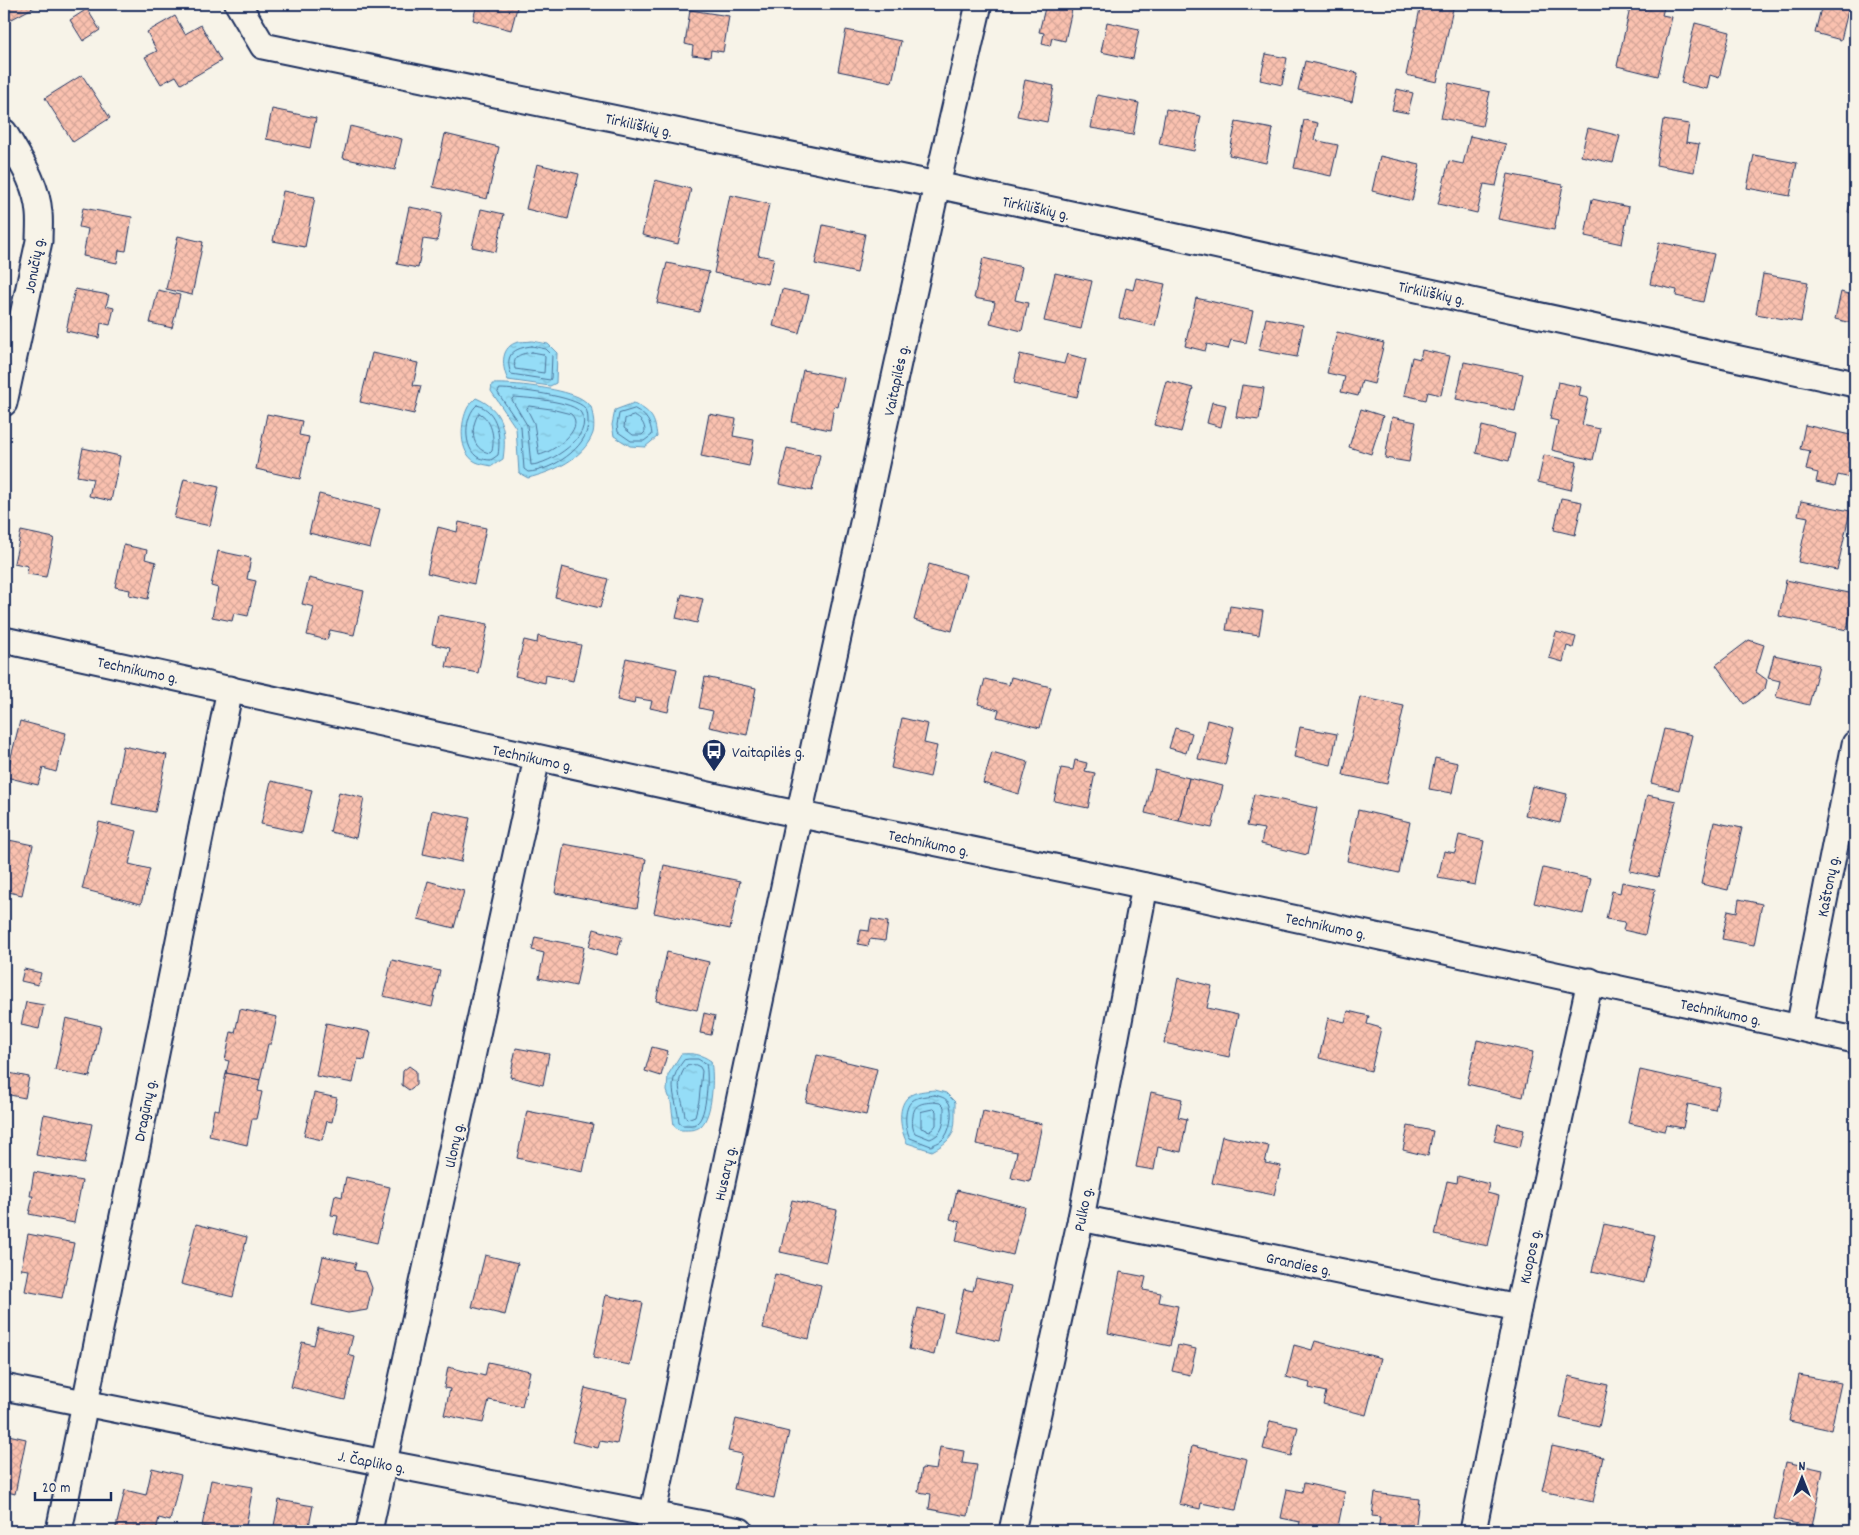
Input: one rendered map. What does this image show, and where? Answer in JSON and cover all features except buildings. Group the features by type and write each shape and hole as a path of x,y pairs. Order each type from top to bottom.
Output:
{"street":[{"name":"Tirkiliškių g.","path":"238,4 263,46 937,186 1855,384"},
{"name":"Vaitapilės g.","path":"799,815 937,186 979,4"},
{"name":"Jonučių g.","path":"4,132 36,192 40,214 39,241 4,403"},
{"name":"Technikumo g.","path":"4,640 799,815 1145,886 1855,1040"},
{"name":"Dragūnų g.","path":"59,1531 230,689"},
{"name":"Kaštonų g.","path":"1799,1028 1855,744"},
{"name":"Ulonų g.","path":"369,1531 537,758"},
{"name":"Husarų g.","path":"651,1523 799,815"},
{"name":"Pulko g.","path":"1012,1531 1081,1218 1145,886"},
{"name":"Kuopos g.","path":"1473,1531 1518,1308 1590,981"},
{"name":"Grandies g.","path":"1081,1218 1518,1308"},
{"name":"J. Čapliko g.","path":"4,1387 384,1463 651,1523 740,1531"}],"water":[{"path":"532,341 548,344 557,353 556,383 550,386 508,380 506,375 504,359 510,346 519,342"},
{"path":"492,384 524,385 548,389 582,399 591,406 593,416 594,430 589,442 575,457 557,468 528,478 519,473 516,428 491,391"},
{"path":"476,398 492,408 501,422 504,440 503,459 492,466 478,463 470,458 463,445 462,429 465,413"},
{"path":"634,403 649,413 655,425 657,437 645,447 630,446 614,436 612,425 615,410"},
{"path":"681,1054 697,1054 711,1061 712,1085 710,1105 705,1121 699,1128 679,1130 674,1126 671,1102 667,1091 668,1075"},
{"path":"935,1090 946,1093 955,1102 955,1120 950,1137 932,1151 907,1143 903,1133 901,1113 904,1102 908,1097 921,1092"}],"place":[{"name":"Vaitapilės g.","path":"714,772"}]}
